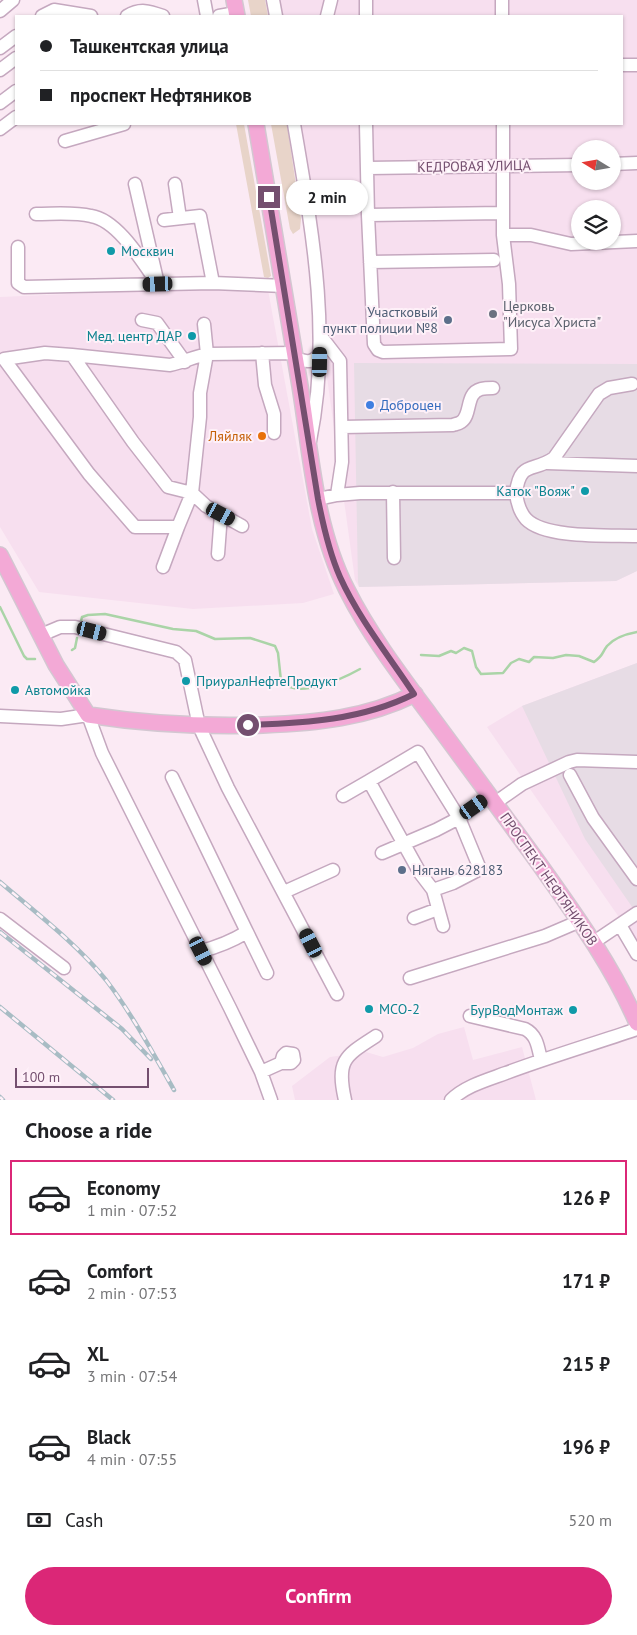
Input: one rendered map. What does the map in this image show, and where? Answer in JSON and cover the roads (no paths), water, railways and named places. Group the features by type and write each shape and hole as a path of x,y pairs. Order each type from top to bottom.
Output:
{"main road":[{"name":"ПРОСПЕКТ НЕФТЯНИКОВ","path":"256,125 318,499 331,554 346,589 364,620 414,694 493,799 580,921 618,982 637,1023"},
{"path":"0,555 66,683 88,715 147,723 199,726 290,724 347,717 382,708 414,694"}],"street":[{"path":"0,11 13,0"},
{"path":"204,0 207,15"},
{"path":"273,0 276,15"},
{"path":"327,15 331,0"},
{"path":"366,0 366,15"},
{"path":"502,0 502,15"},
{"path":"44,15 54,10 85,15"},
{"path":"129,15 146,10 160,15"},
{"path":"222,15 236,10"},
{"path":"0,48 15,37"},
{"path":"0,70 15,59"},
{"path":"623,65 637,65"},
{"path":"0,103 15,92"},
{"path":"0,129 15,118"},
{"path":"65,141 121,125"},
{"path":"294,125 318,278 321,351 317,408 310,444"},
{"path":"366,125 374,344 378,350 384,352 511,349 502,213 503,125"},
{"path":"621,164 637,163"},
{"name":"КЕДРОВАЯ УЛИЦА","path":"368,168 571,165"},
{"path":"135,184 158,284"},
{"path":"174,184 180,218"},
{"path":"368,215 502,213"},
{"path":"36,214 100,218 115,227 158,284"},
{"path":"164,220 200,216 213,283"},
{"path":"503,235 531,235 571,244 637,241"},
{"path":"18,247 18,283 24,287 213,283 284,286"},
{"path":"370,262 494,260"},
{"path":"142,320 157,323 185,362"},
{"path":"163,567 192,493 200,417 204,324"},
{"path":"320,335 340,361 342,462 337,495"},
{"path":"178,527 135,528 89,474 2,359 45,353 170,365 203,358 262,353 295,355 303,361 310,362 316,359 321,351"},
{"path":"262,353 265,385 274,414 274,433"},
{"path":"72,355 137,447 168,487 192,493 199,501 242,526"},
{"path":"547,463 554,458 599,394 609,388 632,384"},
{"path":"342,427 453,425 461,422 464,418 472,396 476,391 493,388"},
{"path":"637,466 547,463 522,472 518,478 516,493 521,511 526,519 536,526 554,532 637,536"},
{"path":"318,499 337,495 393,492 516,493"},
{"path":"393,492 394,558"},
{"path":"218,554 221,514"},
{"path":"41,635 60,627 75,627 176,652 185,660 199,726 228,788 337,994"},
{"path":"0,716 72,719 88,715 102,753 261,1072 271,1100"},
{"path":"343,796 418,752 459,818 480,869 433,890"},
{"path":"382,853 436,830 522,784 569,762 577,760 637,762"},
{"path":"570,775 593,818 637,879"},
{"path":"172,777 267,973"},
{"path":"369,781 420,873 433,890 443,926"},
{"path":"284,892 333,870"},
{"path":"594,942 629,918 637,905"},
{"path":"414,918 438,909"},
{"path":"629,918 637,954"},
{"path":"0,919 64,968"},
{"path":"410,978 545,936 580,921"},
{"path":"201,951 218,947 247,932"},
{"path":"470,1016 526,1028 535,1037 541,1060"},
{"path":"451,1100 457,1094 469,1088 541,1060 637,1029"},
{"path":"345,1100 342,1073 346,1058 354,1049 376,1036"},
{"path":"261,1072 281,1063"}],"waterway":[{"path":"0,607 24,656 27,659 35,659"},
{"path":"81,621 82,617 88,615 105,614 173,629 196,631 215,639 250,638 275,646 278,653 281,681 288,686 298,689 320,686 360,669"},
{"path":"421,655 439,656 451,651 456,653 464,648 472,651 476,667 481,674 503,673 511,663 519,659 529,662 534,657 579,656 594,662 614,640 637,632"},
{"path":"72,650 75,648 77,638"}],"railway":[{"path":"0,882 69,941 106,980 133,1020 174,1090"},
{"path":"0,932 122,1029 151,1059"},
{"path":"0,1007 113,1100"},
{"path":"0,1097 3,1100"}],"place":[{"name":"Москвич","path":"111,251"},
{"name":"Церковь \"Иисуса Христа\"","path":"493,314"},
{"name":"Участковый пункт полиции №8","path":"448,320"},
{"name":"Мед. центр ДАР","path":"192,336"},
{"name":"Доброцен","path":"370,405"},
{"name":"Ляйляк","path":"262,436"},
{"name":"Каток \"Вояж\"","path":"585,491"},
{"name":"ПриуралНефтеПродукт","path":"186,681"},
{"name":"Автомойка","path":"15,690"},
{"name":"Нягань 628183","path":"402,870"},
{"name":"МСО-2","path":"369,1009"},
{"name":"БурВодМонтаж","path":"573,1010"}]}
